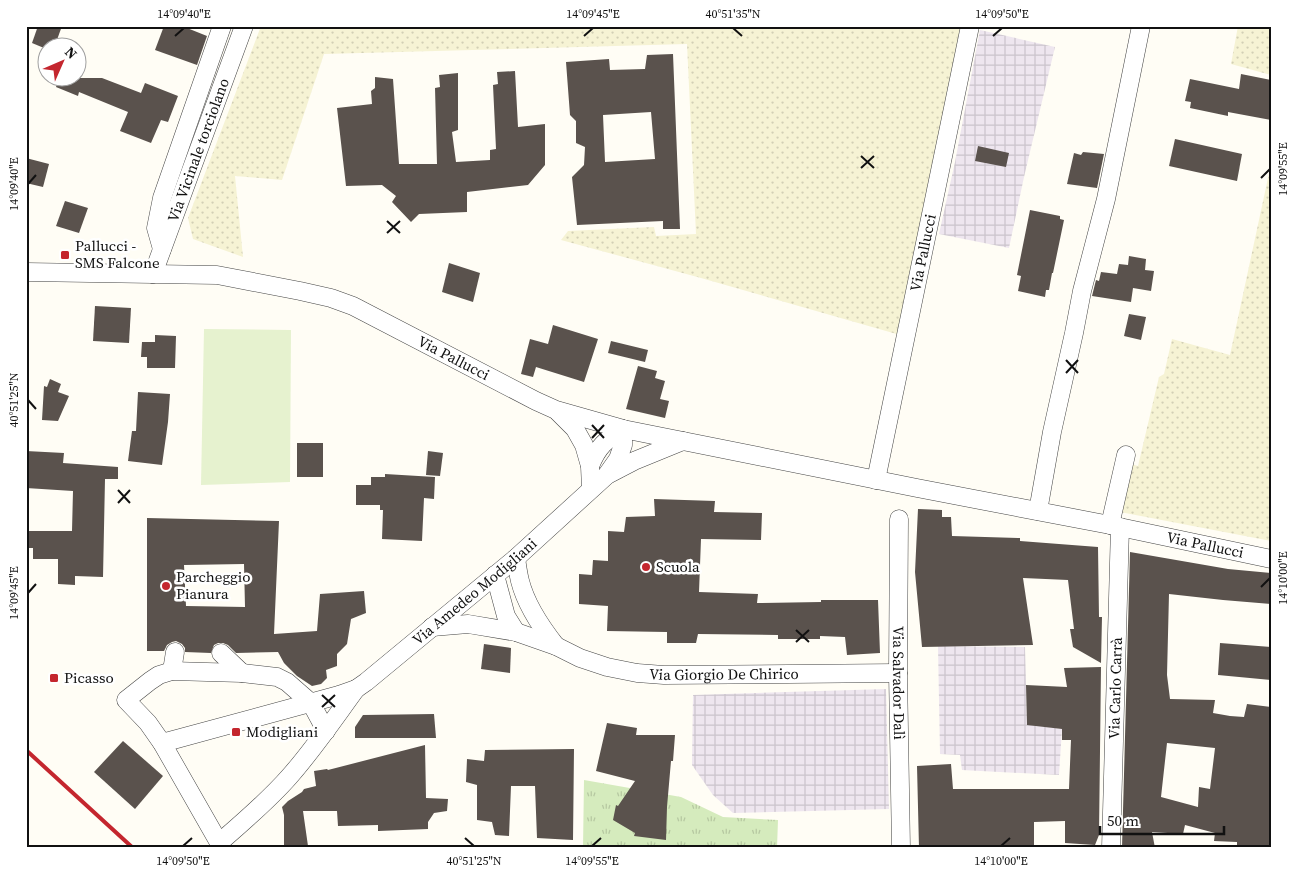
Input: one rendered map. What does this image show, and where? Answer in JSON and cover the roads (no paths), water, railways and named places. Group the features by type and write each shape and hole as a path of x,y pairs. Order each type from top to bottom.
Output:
{"street":[{"path":"162,249 156,228 162,198 222,26"},
{"name":"Via Vicinale torciolano","path":"153,274 244,26"},
{"name":"Via Pallucci","path":"876,480 970,26"},
{"path":"1038,511 1052,432 1082,291 1106,200 1141,26"},
{"name":"Via Pallucci","path":"26,272 217,275 330,298 353,306 556,410 623,429 1115,526 1271,559"},
{"path":"556,410 575,429 584,445 590,466 591,489"},
{"path":"590,466 599,448 609,438 623,429"},
{"name":"Via Amedeo Modigliani","path":"606,476 618,459 623,445 623,429"},
{"name":"Via Amedeo Modigliani","path":"162,743 356,689 516,558 606,476 634,461 683,441"},
{"name":"Via Carlo Carrà","path":"1111,848 1115,526 1126,455"},
{"name":"Via Salvador Dalì","path":"899,519 898,673 901,848"},
{"name":"Via Giorgio De Chirico","path":"516,558 520,582 527,599 537,620 556,646"},
{"path":"495,575 506,616 516,632"},
{"name":"Via Giorgio De Chirico","path":"432,627 468,624 516,632 556,646 580,658 637,673 655,675 898,673"},
{"path":"172,671 175,652"},
{"path":"221,653 242,673"},
{"path":"220,845 162,743 148,723 126,700 159,675 172,671 242,673 277,677 287,682 311,703 326,731"},
{"name":"Via Amedeo Modigliani","path":"220,845 289,777 326,731 356,689"}],"railway":[{"path":"26,750 133,848"}],"place":[{"name":"Pallucci - SMS Falcone","path":"65,255"},
{"name":"Scuola","path":"646,567"},
{"name":"Parcheggio Pianura","path":"166,586"},
{"name":"Picasso","path":"54,678"},
{"name":"Modigliani","path":"236,732"}]}
